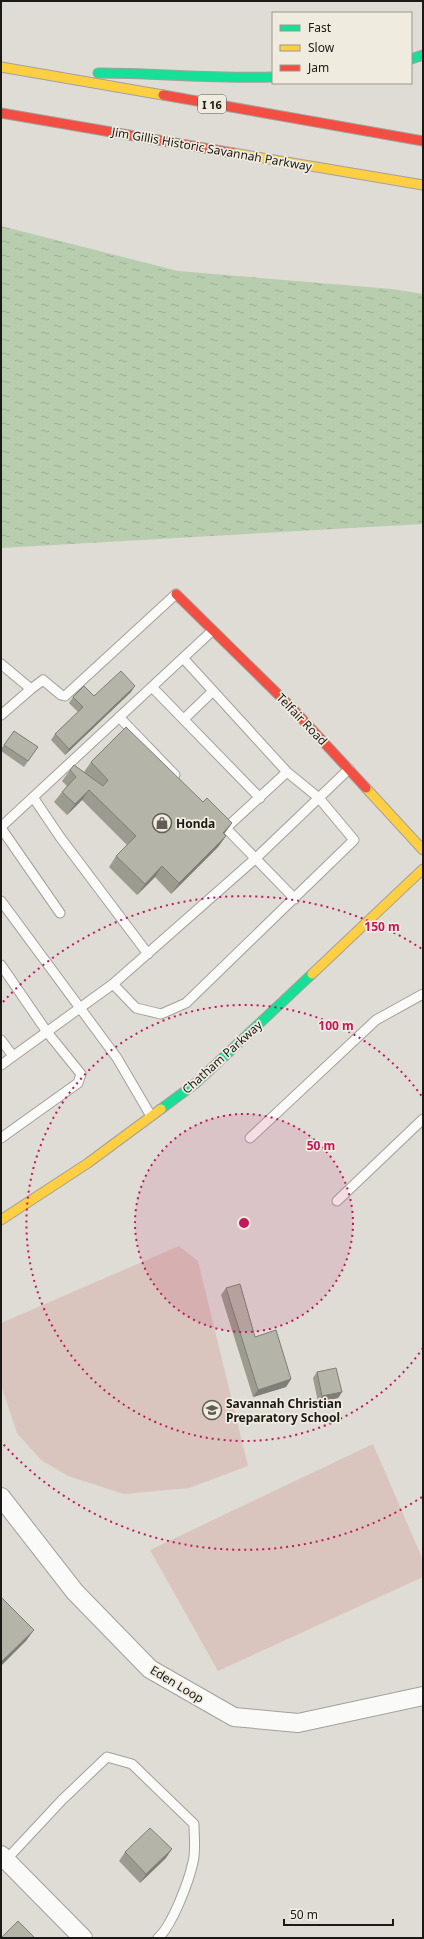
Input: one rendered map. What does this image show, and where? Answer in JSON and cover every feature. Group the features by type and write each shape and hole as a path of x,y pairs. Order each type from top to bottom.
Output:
{"main road":[{"path":"412,59 423,55"},
{"path":"1,66 114,74 153,73 245,78 272,77"},
{"name":"I 16","path":"1,66 423,141"},
{"name":"Jim Gillis Historic Savannah Parkway","path":"1,113 423,185"},
{"name":"Telfair Road","path":"176,594 293,709 423,850"},
{"name":"Chatham Parkway","path":"1,1220 88,1163 196,1083 423,868"}],"street":[{"name":"Eden Loop","path":"1,1497 75,1592 150,1668 234,1717 298,1723 423,1696"},
{"path":"3,1860 83,1938"}],"lane":[{"path":"1,715 43,680 65,696 176,594"},
{"path":"60,913 1,827 212,631"},
{"path":"113,984 136,1008 161,1014 186,1003 295,899 354,840 319,798 287,772 183,658"},
{"path":"1,664 32,689"},
{"path":"152,687 260,798"},
{"path":"184,719 213,691"},
{"path":"119,717 183,784"},
{"path":"1,1065 113,984 255,858 349,769"},
{"path":"226,828 287,772"},
{"path":"33,797 60,837 148,954"},
{"path":"210,812 295,899"},
{"path":"1,901 116,1058 151,1116"},
{"path":"1,965 47,1032 81,1074 78,1083 1,1138"},
{"path":"250,1138 376,1020 423,994"},
{"path":"1,1040 13,1056"},
{"path":"337,1201 423,1119"},
{"path":"3,1860 106,1757 132,1764 194,1824 193,1862 176,1911 164,1932 158,1938"}],"shaded area":[{"path":"179,1246 198,1261 248,1466 189,1488 124,1494 68,1476 41,1460 17,1433 1,1385 1,1323"},
{"path":"373,1444 423,1560 423,1577 218,1671 150,1550"}],"water":[{"path":"1,226 178,271 392,289 423,294 423,524 1,548"}],"building":[{"path":"121,671 135,686 69,749 55,734 83,707 73,697 84,686 94,696"},
{"name":"Honda","path":"126,727 203,802 207,798 232,823 223,833 226,836 179,883 162,866 145,884 116,856 136,836 89,790 75,804 62,792 76,777 70,770 74,765 103,786 108,780 91,762"},
{"path":"14,731 38,747 28,761 4,745"},
{"path":"240,1284 255,1337 276,1330 291,1379 258,1390 226,1288"},
{"path":"336,1368 342,1392 322,1396 317,1372"},
{"path":"1,1597 34,1630 1,1662"},
{"path":"150,1828 172,1849 146,1874 125,1852"},
{"path":"18,1921 35,1938 1,1938"}],"traffic: fast":[{"path":"412,59 423,55"},
{"path":"98,73 272,77"},
{"path":"161,1109 196,1083 312,974"}],"traffic: slow":[{"path":"1,67 163,95"},
{"path":"233,153 423,185"},
{"path":"366,788 423,850"},
{"path":"312,974 423,869"},
{"path":"1,1220 88,1163 161,1109"}],"traffic: jam":[{"path":"163,95 423,141"},
{"path":"1,113 233,153"},
{"path":"176,594 293,709 366,788"}],"place":[{"name":"Honda","path":"162,823"},
{"name":"Savannah Christian Preparatory School","path":"212,1410"}]}
